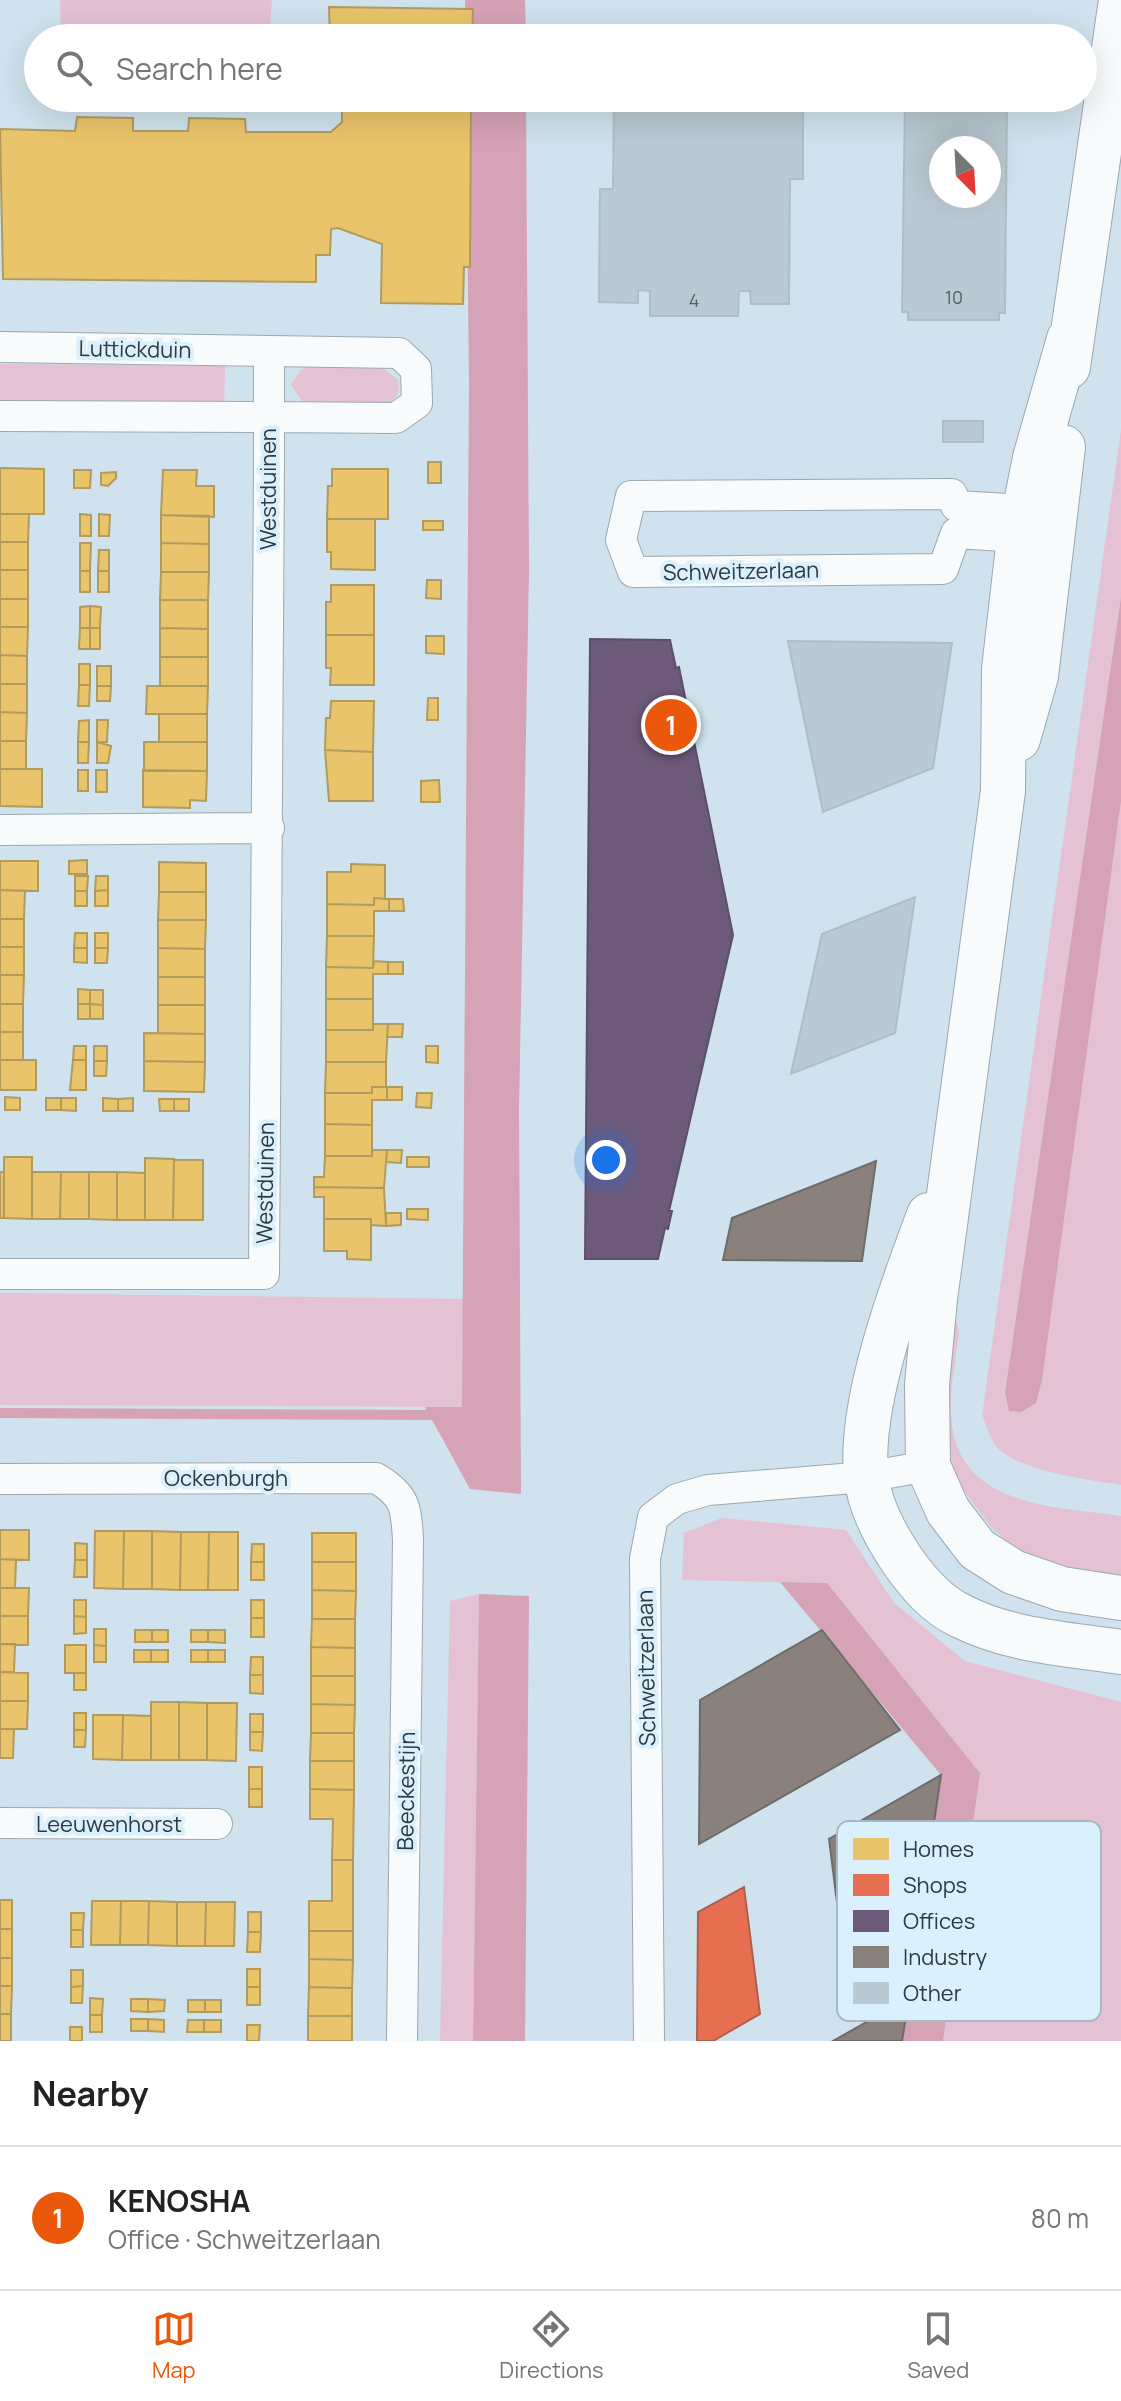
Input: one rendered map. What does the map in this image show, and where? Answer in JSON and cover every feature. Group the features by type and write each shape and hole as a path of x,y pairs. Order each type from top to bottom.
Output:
{"street":[{"path":"1121,0 1069,339 1035,458 1039,524 1004,669 1003,791 953,1153 927,1385 928,1466 948,1511 977,1549 1013,1572 1062,1589 1121,1598"},
{"name":"Luttickduin","path":"0,347 399,353 416,369 417,403 396,418 269,417"},
{"path":"269,351 269,417"},
{"name":"Westduinen","path":"0,416 269,417 264,1274 0,1274"},
{"name":"Schweitzerlaan","path":"952,494 956,506 1039,524 956,533 943,569 633,572 621,540 631,496 952,494"},
{"path":"0,830 269,828"},
{"path":"953,1153 899,1293 866,1440 866,1477 884,1534 922,1587 960,1616 1027,1639 1121,1652"},
{"path":"866,1477 928,1466"},
{"name":"Schweitzerlaan","path":"649,2041 645,1559 653,1517 677,1499 708,1490 866,1477"},
{"name":"Ockenburgh","path":"0,1479 376,1478 397,1490 406,1509 408,1540"},
{"name":"Beeckestijn","path":"402,2041 408,1540"},
{"name":"Leeuwenhorst","path":"0,1823 217,1824"}],"shaded area":[{"path":"60,0 272,0 270,24 61,24"},
{"path":"465,0 525,0 526,24 466,24"},
{"path":"466,112 526,112 529,571 519,1109 521,1494 470,1489 425,1407 462,1407 469,385"},
{"path":"0,364 225,366 224,408 0,406"},
{"path":"311,365 380,366 397,379 398,392 384,408 306,407 291,385 301,370"},
{"path":"1121,430 1121,597 1005,1393 1095,980 1121,801 1121,1485 1054,1473 1019,1462 995,1445 982,1416"},
{"path":"1121,597 1121,801 1042,1380 1036,1403 1021,1412 1009,1411 1005,1393"},
{"path":"0,1293 463,1299 462,1407 0,1405"},
{"path":"950,1318 957,1322 959,1334 951,1407 953,1431 962,1456 977,1476 996,1489 1020,1499 1121,1516 1121,1588 1022,1555 991,1527 954,1477 941,1443"},
{"path":"722,1518 846,1530 894,1603 965,1661 1121,1702 1121,2041 943,2041 946,2021 1101,2021 1101,1821 973,1821 980,1773 827,1583 682,1580 684,1533"},
{"path":"780,1582 827,1583 980,1773 973,1821 934,1821 941,1775"},
{"path":"479,1594 473,2041 440,2041 450,1601"},
{"path":"479,1594 529,1596 525,2041 473,2041"},
{"path":"905,2021 946,2021 943,2041 902,2041"}],"building: Homes":[{"path":"329,7 473,9 472,24 330,24"},
{"path":"342,112 471,112 470,267 464,267 463,304 381,303 382,244 338,228 331,229 330,255 316,255 316,282 3,279 0,129 75,131 77,117 133,118 133,131 188,131 189,118 245,119 246,132 331,132 342,122"},
{"path":"428,462 441,462 441,483 428,483"},
{"path":"0,468 44,469 44,514 0,514"},
{"path":"332,469 388,469 388,519 327,519"},
{"path":"74,470 91,470 90,488 74,488"},
{"path":"163,470 197,470 196,486 214,486 214,517 161,515"},
{"path":"116,472 116,478 108,486 101,485 101,473"},
{"path":"0,514 29,514 28,542 0,542"},
{"path":"80,514 91,515 91,536 80,536"},
{"path":"99,514 110,515 109,536 99,536"},
{"path":"161,515 209,516 209,544 161,543"},
{"path":"327,519 375,519 375,570 331,569 331,552 327,552"},
{"path":"423,521 443,521 443,530 423,530"},
{"path":"0,542 28,542 28,570 0,570"},
{"path":"80,543 91,543 90,571 80,571"},
{"path":"161,543 209,544 209,572 161,572"},
{"path":"99,550 109,550 109,571 98,571"},
{"path":"0,570 28,570 28,599 0,599"},
{"path":"80,571 90,571 90,592 80,592"},
{"path":"98,571 109,571 109,592 98,592"},
{"path":"161,572 209,572 208,600 160,600"},
{"path":"427,580 441,580 441,599 426,598"},
{"path":"331,585 374,585 374,635 326,635 326,602 331,602"},
{"path":"0,599 28,599 28,627 0,627"},
{"path":"160,600 208,600 208,629 160,628"},
{"path":"90,606 101,607 100,628 90,628"},
{"path":"90,606 90,628 80,628 80,607"},
{"path":"0,627 28,627 27,656 0,655"},
{"path":"80,628 90,628 90,649 79,649"},
{"path":"90,628 100,628 100,649 90,649"},
{"path":"160,628 208,629 208,657 160,657"},
{"path":"326,635 374,635 374,685 330,685 331,668 326,668"},
{"path":"426,636 444,636 444,654 426,653"},
{"path":"0,655 27,656 27,684 0,684"},
{"path":"160,657 208,657 208,686 160,686"},
{"path":"79,664 90,664 90,685 79,685"},
{"path":"97,666 111,666 111,686 97,686"},
{"path":"0,684 27,684 27,713 0,712"},
{"path":"79,685 90,685 89,706 78,706"},
{"path":"97,686 111,686 110,701 97,701"},
{"path":"147,686 208,686 207,714 146,714"},
{"path":"428,698 438,698 438,720 427,720"},
{"path":"331,701 374,701 373,752 325,750 326,718 330,718"},
{"path":"0,712 27,713 26,741 0,741"},
{"path":"159,714 207,714 207,742 159,742"},
{"path":"89,720 89,742 78,742 79,721"},
{"path":"97,720 108,720 107,742 97,742"},
{"path":"0,741 26,741 26,769 0,769"},
{"path":"78,742 89,742 88,763 78,763"},
{"path":"97,742 111,746 108,763 97,763"},
{"path":"144,742 207,742 207,771 144,771"},
{"path":"325,750 373,752 373,801 329,801"},
{"path":"0,769 42,769 42,807 0,806"},
{"path":"78,770 88,770 88,791 78,791"},
{"path":"96,770 107,770 107,792 96,792"},
{"path":"143,770 207,771 206,801 190,800 190,808 143,807"},
{"path":"439,780 440,802 421,802 421,781"},
{"path":"87,860 87,874 69,874 69,861"},
{"path":"0,861 38,861 38,891 0,890"},
{"path":"159,862 206,863 206,892 159,892"},
{"path":"351,864 385,865 385,899 374,898 374,905 327,904 327,872 351,872"},
{"path":"75,876 88,876 87,891 75,891"},
{"path":"96,876 108,876 108,890 95,891"},
{"path":"0,890 25,891 24,919 0,919"},
{"path":"108,890 108,906 95,906 95,891"},
{"path":"75,891 87,891 87,906 75,906"},
{"path":"159,892 206,892 206,920 158,920"},
{"path":"374,898 389,899 389,911 374,911 374,936 327,936 327,904 374,905"},
{"path":"389,899 403,899 404,911 389,911"},
{"path":"0,919 24,919 24,947 0,947"},
{"path":"158,920 206,920 205,949 158,948"},
{"path":"75,933 87,933 87,948 74,948"},
{"path":"95,933 108,933 108,948 95,948"},
{"path":"327,936 374,936 373,968 326,967"},
{"path":"0,947 24,947 24,975 0,975"},
{"path":"74,948 87,948 87,963 74,962"},
{"path":"95,948 108,948 107,963 95,963"},
{"path":"158,948 205,949 205,977 158,977"},
{"path":"374,961 388,962 388,974 373,974 373,999 326,999 326,967 373,968"},
{"path":"388,962 403,962 403,974 388,974"},
{"path":"0,975 24,975 23,1004 0,1004"},
{"path":"158,977 205,977 205,1005 158,1005"},
{"path":"78,989 90,990 90,1004 78,1004"},
{"path":"90,990 103,990 103,1005 90,1004"},
{"path":"326,999 373,999 373,1030 326,1030"},
{"path":"0,1004 23,1004 23,1032 0,1032"},
{"path":"78,1004 90,1004 90,1019 78,1019"},
{"path":"90,1004 103,1005 103,1019 90,1019"},
{"path":"158,1005 205,1005 205,1034 158,1033"},
{"path":"373,1024 388,1024 386,1062 326,1062 326,1030 373,1030"},
{"path":"388,1024 403,1024 402,1037 387,1037"},
{"path":"0,1032 23,1032 23,1060 0,1060"},
{"path":"144,1033 205,1034 205,1062 144,1061"},
{"path":"74,1046 86,1046 86,1060 73,1060"},
{"path":"94,1046 107,1046 107,1061 94,1061"},
{"path":"426,1046 438,1046 438,1063 426,1062"},
{"path":"0,1060 36,1060 36,1090 0,1090"},
{"path":"73,1060 86,1060 86,1090 70,1090"},
{"path":"94,1061 107,1061 106,1076 94,1076"},
{"path":"144,1061 205,1062 204,1092 144,1091"},
{"path":"326,1062 386,1062 386,1087 372,1087 372,1093 325,1093"},
{"path":"372,1087 387,1087 387,1100 372,1100 372,1125 325,1124 325,1093 372,1093"},
{"path":"387,1087 402,1087 402,1100 387,1100"},
{"path":"417,1093 432,1093 431,1108 416,1107"},
{"path":"5,1097 20,1098 20,1110 5,1110"},
{"path":"46,1098 61,1098 61,1110 46,1110"},
{"path":"61,1098 76,1098 76,1111 61,1110"},
{"path":"103,1098 118,1099 118,1111 103,1111"},
{"path":"133,1098 133,1111 118,1111 118,1099"},
{"path":"159,1099 174,1099 174,1111 160,1111"},
{"path":"174,1099 189,1099 189,1111 174,1111"},
{"path":"325,1124 372,1125 372,1156 325,1156"},
{"path":"372,1150 387,1150 384,1188 314,1187 314,1177 324,1177 325,1156 372,1156"},
{"path":"387,1150 402,1150 401,1163 386,1162"},
{"path":"4,1157 32,1157 32,1219 4,1218"},
{"path":"407,1157 429,1157 429,1167 407,1167"},
{"path":"145,1158 174,1159 173,1220 145,1220"},
{"path":"174,1160 203,1160 203,1220 173,1220"},
{"path":"0,1172 4,1172 4,1218 0,1218"},
{"path":"32,1172 61,1172 60,1219 32,1219"},
{"path":"61,1172 89,1172 89,1219 60,1219"},
{"path":"89,1172 117,1172 117,1220 89,1219"},
{"path":"117,1172 145,1173 145,1220 117,1220"},
{"path":"314,1187 384,1188 386,1226 371,1225 371,1219 324,1219 324,1197 314,1197"},
{"path":"407,1209 428,1209 428,1220 407,1219"},
{"path":"386,1213 401,1213 401,1225 386,1226"},
{"path":"324,1219 371,1219 371,1260 347,1259 347,1251 324,1251"},
{"path":"0,1530 29,1530 29,1560 0,1559"},
{"path":"95,1531 124,1531 123,1589 94,1588"},
{"path":"124,1531 152,1531 152,1589 123,1589"},
{"path":"152,1531 181,1532 180,1590 152,1589"},
{"path":"181,1532 209,1532 208,1590 180,1590"},
{"path":"209,1532 238,1532 238,1590 208,1590"},
{"path":"312,1533 356,1533 356,1562 312,1562"},
{"path":"75,1543 87,1544 87,1560 75,1560"},
{"path":"252,1544 264,1544 264,1562 251,1562"},
{"path":"0,1559 16,1560 15,1588 0,1588"},
{"path":"75,1560 87,1560 87,1577 74,1577"},
{"path":"251,1562 264,1562 264,1580 251,1580"},
{"path":"312,1562 356,1562 356,1591 312,1590"},
{"path":"0,1588 29,1588 28,1616 0,1616"},
{"path":"312,1590 356,1591 355,1619 312,1619"},
{"path":"74,1600 86,1600 86,1617 74,1616"},
{"path":"251,1600 264,1600 264,1618 251,1618"},
{"path":"0,1616 28,1616 28,1645 0,1644"},
{"path":"74,1616 86,1617 86,1633 74,1634"},
{"path":"251,1618 264,1618 264,1637 251,1637"},
{"path":"312,1619 355,1619 355,1648 311,1647"},
{"path":"94,1629 106,1629 106,1646 94,1645"},
{"path":"135,1630 152,1630 152,1642 135,1642"},
{"path":"152,1630 168,1630 168,1642 152,1642"},
{"path":"191,1630 208,1630 208,1642 191,1642"},
{"path":"208,1630 225,1630 225,1643 208,1642"},
{"path":"0,1644 15,1644 14,1672 0,1672"},
{"path":"65,1645 86,1645 86,1673 65,1673"},
{"path":"94,1645 106,1646 106,1662 94,1662"},
{"path":"311,1647 355,1648 355,1676 311,1676"},
{"path":"134,1650 151,1650 151,1662 134,1662"},
{"path":"151,1650 168,1650 168,1662 151,1662"},
{"path":"191,1650 208,1650 208,1662 191,1662"},
{"path":"208,1650 225,1650 225,1662 208,1662"},
{"path":"251,1657 263,1657 263,1675 250,1675"},
{"path":"0,1672 28,1673 28,1701 0,1701"},
{"path":"74,1673 86,1673 86,1690 74,1690"},
{"path":"250,1675 263,1675 263,1694 250,1693"},
{"path":"311,1676 355,1676 355,1705 311,1704"},
{"path":"0,1701 28,1701 27,1729 0,1729"},
{"path":"151,1702 179,1702 179,1760 151,1760"},
{"path":"179,1702 207,1703 207,1760 179,1760"},
{"path":"207,1703 237,1703 236,1761 207,1760"},
{"path":"311,1704 355,1705 354,1733 311,1733"},
{"path":"74,1713 86,1713 86,1730 74,1730"},
{"path":"250,1714 263,1714 263,1732 250,1732"},
{"path":"93,1715 123,1715 122,1760 93,1759"},
{"path":"123,1715 151,1716 151,1760 122,1760"},
{"path":"0,1729 14,1729 13,1758 0,1758"},
{"path":"74,1730 86,1730 85,1747 74,1747"},
{"path":"250,1732 263,1732 262,1751 250,1750"},
{"path":"311,1733 354,1733 354,1761 310,1761"},
{"path":"310,1761 354,1761 354,1790 310,1789"},
{"path":"249,1767 262,1767 262,1789 249,1789"},
{"path":"249,1789 262,1789 262,1807 249,1807"},
{"path":"310,1789 354,1790 353,1860 332,1860 333,1819 310,1819"},
{"path":"332,1860 353,1860 353,1931 309,1931 309,1901 332,1901"},
{"path":"0,1900 12,1900 12,1929 0,1929"},
{"path":"92,1901 121,1901 120,1945 91,1945"},
{"path":"121,1901 149,1901 148,1945 120,1945"},
{"path":"149,1901 177,1902 177,1946 148,1945"},
{"path":"177,1902 206,1902 205,1946 177,1946"},
{"path":"206,1902 235,1902 234,1946 205,1946"},
{"path":"248,1912 261,1912 261,1932 248,1932"},
{"path":"71,1913 84,1913 83,1930 71,1930"},
{"path":"0,1929 12,1929 12,1958 0,1958"},
{"path":"71,1930 83,1930 83,1947 71,1947"},
{"path":"309,1931 353,1931 353,1960 309,1959"},
{"path":"248,1932 261,1932 260,1952 247,1952"},
{"path":"0,1958 12,1958 12,1986 0,1986"},
{"path":"309,1959 353,1960 352,1988 309,1987"},
{"path":"247,1969 260,1969 260,1987 247,1987"},
{"path":"71,1970 83,1970 83,1986 71,1987"},
{"path":"0,1986 12,1986 11,2014 0,2014"},
{"path":"83,1986 82,2003 71,2003 71,1987"},
{"path":"247,1987 260,1987 260,2005 247,2005"},
{"path":"309,1987 352,1988 352,2016 308,2016"},
{"path":"90,1998 103,1999 102,2015 90,2015"},
{"path":"131,1999 148,1999 148,2012 131,2011"},
{"path":"148,1999 165,2000 164,2011 148,2012"},
{"path":"188,2000 205,2000 205,2012 188,2012"},
{"path":"205,2000 221,2000 221,2012 205,2012"},
{"path":"0,2014 11,2014 11,2041 0,2041"},
{"path":"90,2015 102,2015 102,2032 90,2032"},
{"path":"308,2016 352,2016 352,2041 308,2041"},
{"path":"131,2019 148,2019 148,2031 131,2031"},
{"path":"148,2019 164,2020 164,2032 148,2031"},
{"path":"188,2020 204,2020 204,2032 187,2032"},
{"path":"204,2020 221,2020 221,2032 204,2032"},
{"path":"247,2025 260,2025 259,2041 247,2041"},
{"path":"70,2027 82,2027 82,2041 70,2041"}],"building: Shops":[{"path":"744,1887 760,2014 713,2041 697,2041 698,1912"}],"building: Offices":[{"path":"590,639 670,640 676,668 679,667 733,935 669,1211 672,1211 668,1229 665,1228 658,1259 585,1259"}],"building: Industry":[{"path":"876,1161 862,1261 723,1260 732,1218"},
{"path":"822,1630 900,1730 699,1844 700,1700"},
{"path":"941,1775 934,1821 860,1821"},
{"path":"837,1834 837,1902 829,1839"},
{"path":"868,2021 905,2021 902,2041 833,2041"}],"building: Other":[{"path":"614,112 803,112 803,179 790,179 789,304 751,304 750,291 739,291 738,316 650,316 650,291 638,290 638,303 599,302 600,189 613,189"},
{"path":"905,112 1007,112 1005,313 999,313 999,320 908,320 908,312 902,312"},
{"path":"943,421 983,421 983,442 943,442"},
{"path":"788,641 952,643 933,768 823,812"},
{"path":"915,897 895,1033 791,1074 822,934"}],"waterway":[{"path":"0,1413 442,1415"}],"place":[{"name":"KENOSHA","path":"671,725"}]}
